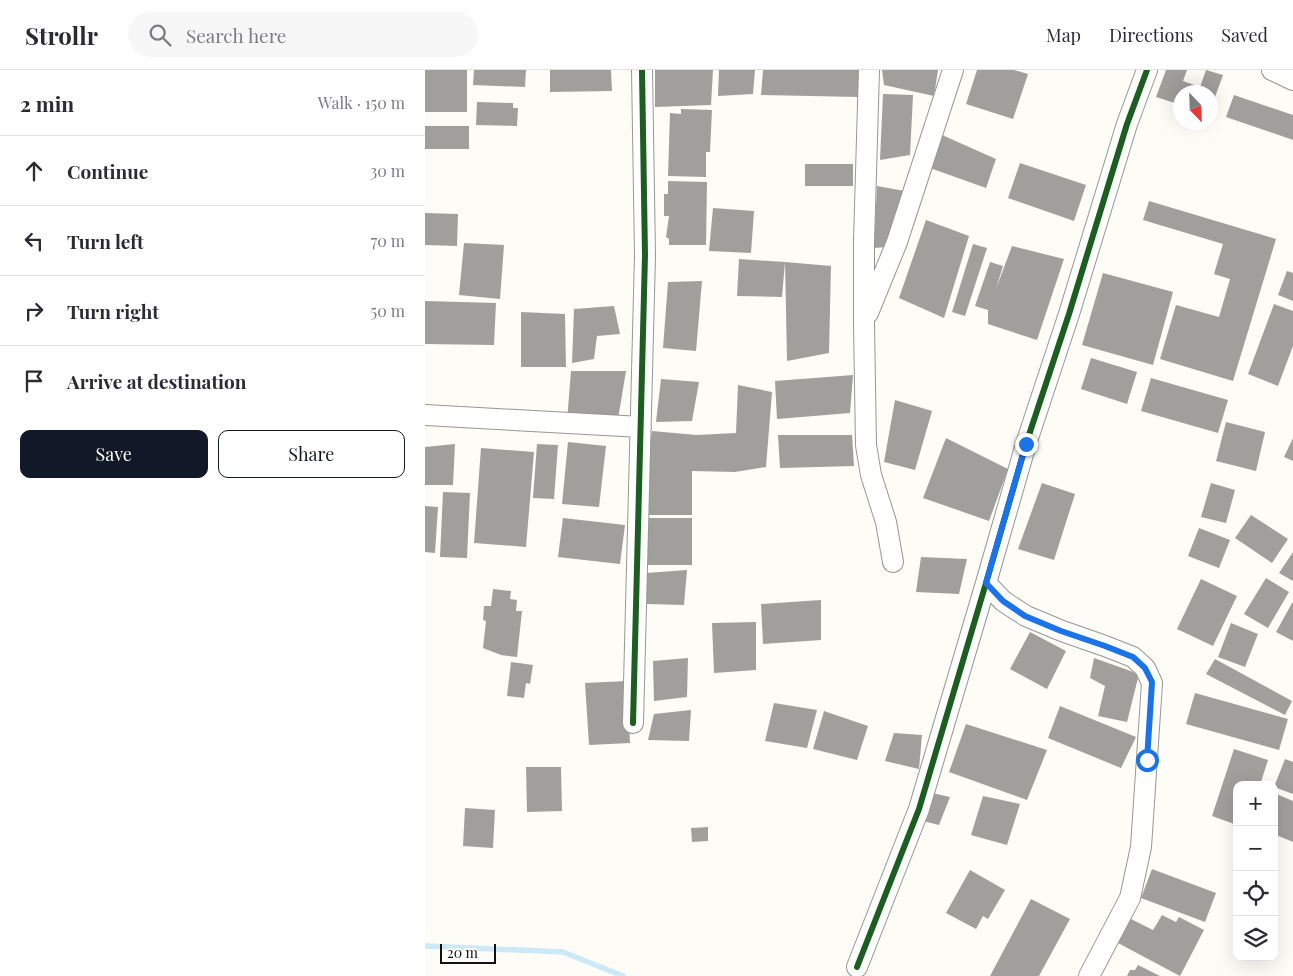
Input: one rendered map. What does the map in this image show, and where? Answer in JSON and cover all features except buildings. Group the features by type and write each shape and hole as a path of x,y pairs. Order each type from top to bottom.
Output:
{"street":[{"path":"633,723 645,255 642,70"},
{"path":"869,70 864,241 866,445 871,474 886,522 893,562"},
{"path":"864,323 897,242 953,70"},
{"path":"857,967 919,809 1026,444 1069,314 1127,124 1147,70"},
{"path":"1272,70 1293,80"},
{"path":"425,415 641,427"},
{"path":"986,583 1003,601 1025,616 1133,657 1145,668 1152,682 1141,846 1130,898 1089,976"}],"waterway":[{"path":"425,946 563,952 623,976"}],"cycle path":[{"path":"633,723 645,255 642,70"},
{"path":"857,967 919,809 1026,444 1069,314 1127,124 1147,70"}],"route":[{"path":"1026,444 986,583 1003,601 1025,616 1133,657 1145,668 1152,682 1147,760"}]}
